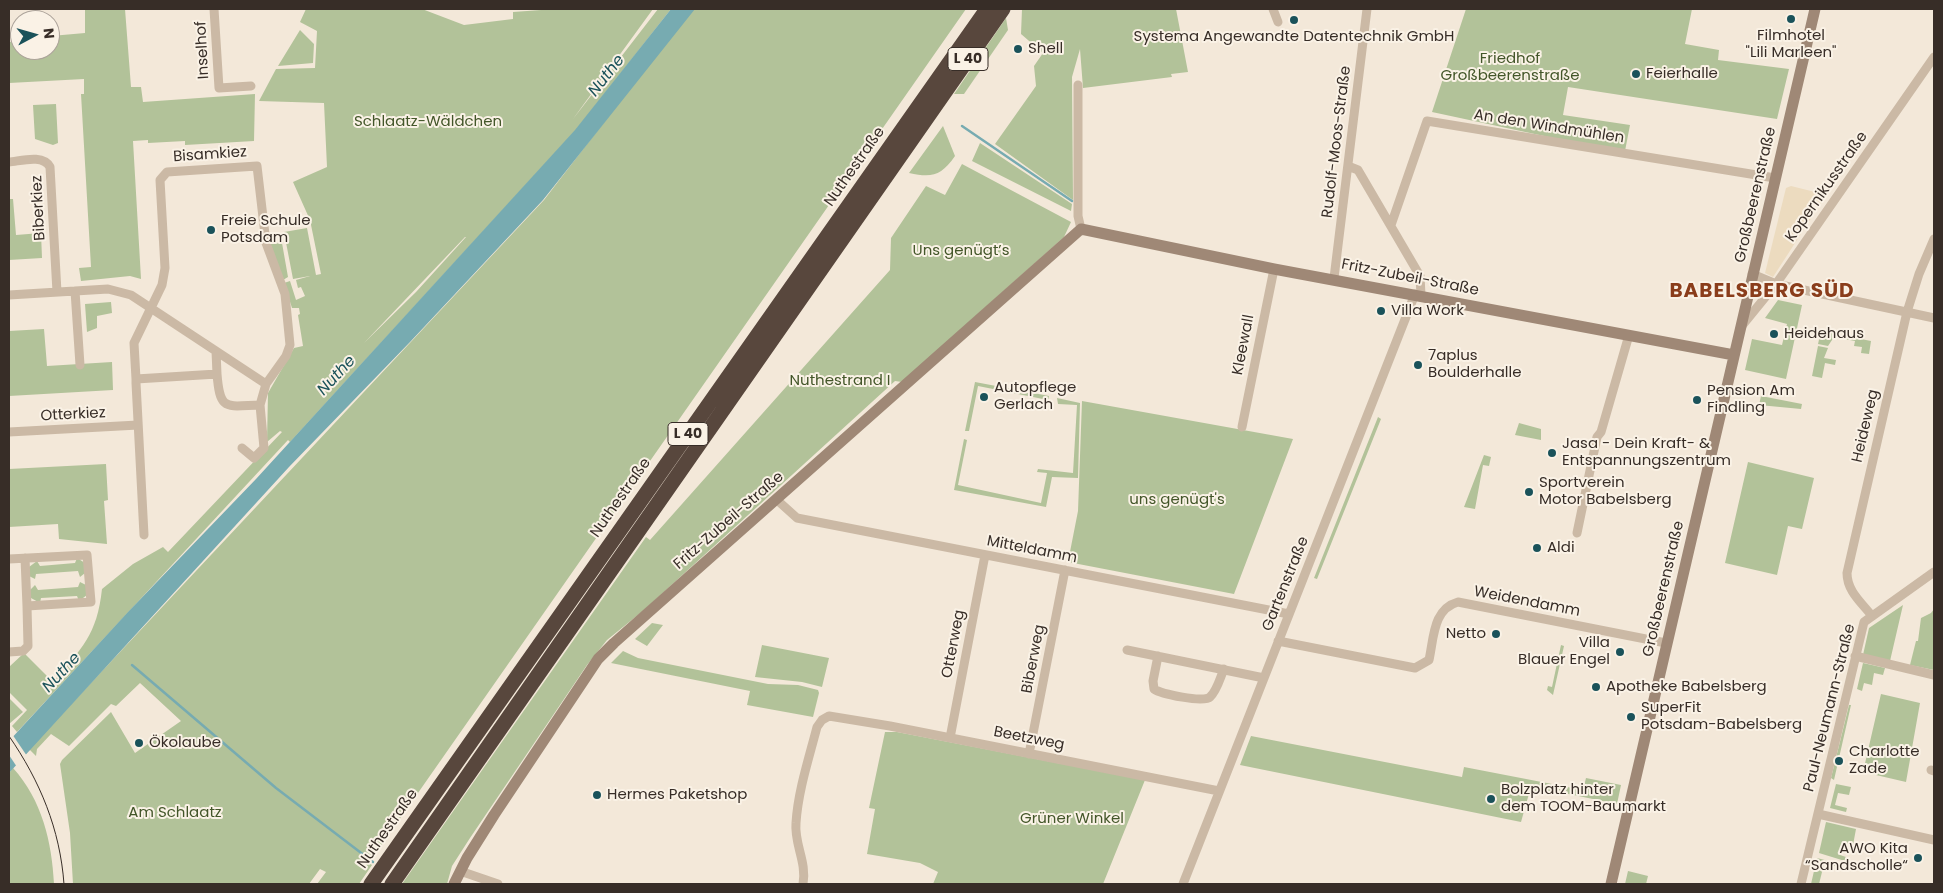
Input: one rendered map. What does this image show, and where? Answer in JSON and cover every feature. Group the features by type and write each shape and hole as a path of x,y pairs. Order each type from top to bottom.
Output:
{"highway":[{"name":"Nuthestraße","path":"371,884 987,9"},
{"name":"Nuthestraße","path":"392,884 1003,9"}],"street":[{"name":"Inselhof","path":"214,9 218,88 251,86"},
{"path":"1274,9 1278,22"},
{"name":"Rudolf-Moos-Straße","path":"1334,278 1367,9"},
{"name":"Großbeerenstraße","path":"1611,884 1815,9"},
{"name":"Kopernikusstraße","path":"1740,329 1776,284 1934,58"},
{"path":"1078,86 1078,216 1081,229"},
{"name":"An den Windmühlen","path":"1391,225 1427,121 1775,178"},
{"name":"Biberkiez","path":"9,162 40,160 48,163 50,167 57,292"},
{"name":"Bisamkiez","path":"151,308 162,285 165,268 162,175 166,172 257,166 266,243 285,294 290,345 286,356 266,384 260,405 264,448 254,458 242,448"},
{"path":"1348,166 1358,170 1420,276 1418,295"},
{"name":"Fritz-Zubeil-Straße","path":"454,884 494,815 598,659 619,638 1081,229 1274,268 1734,355"},
{"name":"Heideweg","path":"1872,616 1851,591 1847,582 1847,573 1907,312 1919,274 1934,239"},
{"name":"Kleewall","path":"1242,427 1274,268"},
{"path":"1752,274 1776,284 1934,318"},
{"path":"9,295 108,289 122,292 151,308 266,384"},
{"path":"75,291 80,365"},
{"name":"Gartenstraße","path":"1182,884 1418,295"},
{"path":"144,535 134,344 151,308"},
{"path":"1576,533 1597,437 1601,432 1629,335"},
{"path":"216,352 219,394 222,402 229,406 260,405"},
{"path":"136,379 217,374"},
{"name":"Otterkiez","path":"9,432 138,425"},
{"name":"Mitteldamm","path":"777,500 797,518 1289,614"},
{"path":"9,560 87,555 90,602 27,606"},
{"name":"Otterweg","path":"950,738 985,555"},
{"path":"9,652 23,651 28,646 25,558"},
{"name":"Biberweg","path":"1030,754 1065,570"},
{"name":"Paul-Neumann-Straße","path":"1801,884 1864,622 1934,572"},
{"name":"Weidendamm","path":"1278,641 1415,668 1429,660 1439,614 1447,605 1458,602 1666,644"},
{"path":"1127,650 1264,678"},
{"path":"1158,656 1152,681 1154,689 1158,692 1202,700 1210,698 1224,669"},
{"path":"1855,656 1934,675"},
{"name":"Beetzweg","path":"803,884 804,868 796,835 798,808 818,724 825,718 833,716 1219,791"},
{"path":"1818,814 1934,840"},
{"path":"460,872 498,884"}],"green space":[{"path":"85,9 125,9 131,87 141,87 143,102 255,94 254,141 185,145 185,141 148,143 148,140 133,141 141,279 130,276 81,281 79,268 91,267 81,94 84,94 84,79 9,83 9,42 10,60 60,60 60,35 85,33"},
{"name":"Schlaatz-Wäldchen","path":"306,9 422,9 464,25 513,19 513,12 555,9 653,9 573,119 658,9 671,9 576,130 290,442 288,440 17,732 12,726 27,710 9,692 9,667 24,653 53,682 80,650 92,630 100,605 102,589 133,564 163,547 168,552 282,432 280,431 267,442 268,393 294,348 303,346 298,315 300,314 299,308 292,308 284,283 290,281 296,300 305,296 301,287 298,288 296,280 310,276 293,279 284,232 307,228 316,275 321,274 310,220 293,182 327,167 324,103 259,101 276,69 315,68 317,31 300,22","holes":["466,237 416,292 364,343"]},
{"name":"Am Schlaatz","path":"691,9 966,9 369,863 372,865 359,884 317,884 326,872 320,869 309,884 73,884 70,833 60,764 62,760 111,712 135,753 181,721 140,683 116,706 111,704 69,746 51,734 37,749 36,756 29,749 544,200"},
{"path":"1022,9 1176,9 1188,72 1171,74 1172,77 1083,88 1080,49 1072,77 1073,200 995,144 1036,86 1034,66 1043,53 1021,34"},
{"name":"Friedhof Großbeerenstraße","path":"1466,9 1692,9 1685,44 1719,50 1718,60 1789,69 1777,119 1568,87 1563,115 1630,125 1625,151 1558,139 1432,112"},
{"path":"1006,18 1008,30 964,94 954,94"},
{"path":"300,30 314,44 313,63 278,66"},
{"path":"56,104 58,143 53,145 35,139 33,105"},
{"path":"943,126 955,156 950,163 935,174 909,173"},
{"path":"980,143 1072,204 1071,211 972,161"},
{"path":"962,164 1071,222 1064,237 902,382 895,381 644,610 607,640 587,665 470,838 452,866 447,884 402,884 646,537 650,540 890,270 891,238 926,186 945,195"},
{"path":"9,199 13,199 16,235 41,233 42,258 9,260"},
{"path":"282,243 288,277 283,280 270,244"},
{"path":"1778,300 1802,305 1786,379 1745,370 1752,339 1782,345 1787,324 1765,318"},
{"path":"111,302 112,313 97,316 97,328 87,332 85,304"},
{"path":"44,329 47,366 112,362 113,390 9,396 9,331"},
{"path":"1821,331 1871,341 1869,354 1861,353 1862,347 1854,346 1855,341 1834,337 1828,346 1818,344"},
{"path":"1818,346 1828,348 1824,358 1836,360 1835,365 1825,363 1822,378 1812,376"},
{"path":"975,382 1049,396 1048,400 978,386 969,431 965,431"},
{"path":"1761,396 1802,404 1801,409 1759,405"},
{"path":"1057,398 1080,403 1078,478 1052,477 1046,507 954,490 964,439 967,440 958,485 1041,503 1047,473 1037,472 1038,469 1073,473 1077,405 1058,404"},
{"name":"uns genügt's","path":"1082,401 1293,439 1234,594 1068,562 1078,511"},
{"path":"1378,417 1381,419 1317,579 1314,578"},
{"path":"1519,423 1541,429 1541,440 1515,435"},
{"path":"1484,455 1491,457 1489,466 1483,465 1475,509 1464,507"},
{"path":"1748,462 1814,478 1802,529 1788,526 1777,575 1725,563"},
{"path":"106,464 108,500 104,501 107,544 59,539 58,524 9,527 9,469"},
{"path":"77,558 85,563 85,573 80,577 78,571 36,574 35,579 29,576 29,567 37,561 40,566 75,563"},
{"path":"80,582 86,585 87,595 79,601 77,596 41,598 40,603 31,598 30,590 35,585 38,590 78,587"},
{"path":"1903,605 1890,661 1863,655 1869,628"},
{"path":"1934,609 1934,670 1910,665 1916,641 1918,641 1921,618 1931,613"},
{"path":"652,623 663,625 647,646 635,639"},
{"path":"762,645 829,658 822,687 802,682 755,677"},
{"path":"1561,645 1564,646 1553,695 1547,690 1548,686 1552,687"},
{"path":"623,651 638,658 768,684 798,685 818,690 819,693 813,717 747,705 750,691 611,663"},
{"path":"1863,663 1885,668 1883,675 1874,673 1872,685 1864,683 1862,691 1857,689"},
{"path":"1881,694 1920,703 1906,782 1863,772"},
{"path":"9,698 23,712 9,724"},
{"path":"1849,705 1851,705 1834,780 1831,778"},
{"name":"Grüner Winkel","path":"885,732 897,732 1145,780 1103,884 933,884 938,872 920,863 867,854 875,809 869,808"},
{"path":"1251,736 1462,777 1464,767 1583,790 1586,778 1621,785 1617,804 1559,792 1558,795 1530,790 1521,822 1240,765"},
{"path":"13,768 23,780 44,822 51,853 54,884 9,884 9,773"},
{"path":"1836,784 1851,787 1849,795 1838,793 1835,805 1847,808 1846,812 1830,808"},
{"path":"1826,822 1856,829 1853,845 1843,842 1840,855 1846,857 1845,861 1819,853"},
{"path":"1817,858 1840,864 1839,867 1824,864 1819,884 1811,884"},
{"path":"1628,871 1648,876 1646,884 1625,884"}],"shaded area":[{"path":"1791,186 1823,194 1825,197 1773,277 1765,273 1786,188"}],"water":[{"path":"671,9 695,9 543,200 411,341 289,467 9,773 9,741 128,612 256,479 575,130"}],"pier":[{"path":"12,734 27,756 17,767 9,755 9,737"}],"waterway":[{"path":"962,126 1072,201"},
{"path":"132,665 276,788 373,862"}],"tram line":[{"path":"9,736 30,770 47,806 58,844 64,884"}],"place":[{"name":"Filmhotel \"Lili Marleen\"","path":"1791,19"},
{"name":"Systema Angewandte Datentechnik GmbH","path":"1294,20"},
{"name":"Shell","path":"1018,49"},
{"name":"Feierhalle","path":"1636,74"},
{"name":"Freie Schule Potsdam","path":"211,230"},
{"name":"Villa Work","path":"1381,311"},
{"name":"Heidehaus","path":"1774,334"},
{"name":"7aplus Boulderhalle","path":"1418,365"},
{"name":"Autopflege Gerlach","path":"984,397"},
{"name":"Pension Am Findling","path":"1697,400"},
{"name":"Jasa - Dein Kraft- & Entspannungszentrum","path":"1552,453"},
{"name":"Sportverein Motor Babelsberg","path":"1529,492"},
{"name":"Aldi","path":"1537,548"},
{"name":"Netto","path":"1496,634"},
{"name":"Villa Blauer Engel","path":"1620,652"},
{"name":"Apotheke Babelsberg","path":"1596,687"},
{"name":"SuperFit Potsdam-Babelsberg","path":"1631,717"},
{"name":"Ökolaube","path":"139,743"},
{"name":"Charlotte Zade","path":"1839,761"},
{"name":"Hermes Paketshop","path":"597,795"},
{"name":"Bolzplatz hinter dem TOOM-Baumarkt","path":"1491,799"},
{"name":"AWO Kita “Sandscholle“","path":"1918,858"}],"district":[{"name":"BABELSBERG SÜD","path":"1762,292"}],"water label":[{"name":"Nuthe","path":"607,76"},
{"name":"Nuthe","path":"337,376"},
{"name":"Nuthe","path":"62,673"}],"park label":[{"name":"Uns genügt’s","path":"961,251"},
{"name":"Nuthestrand I","path":"840,381"}]}
